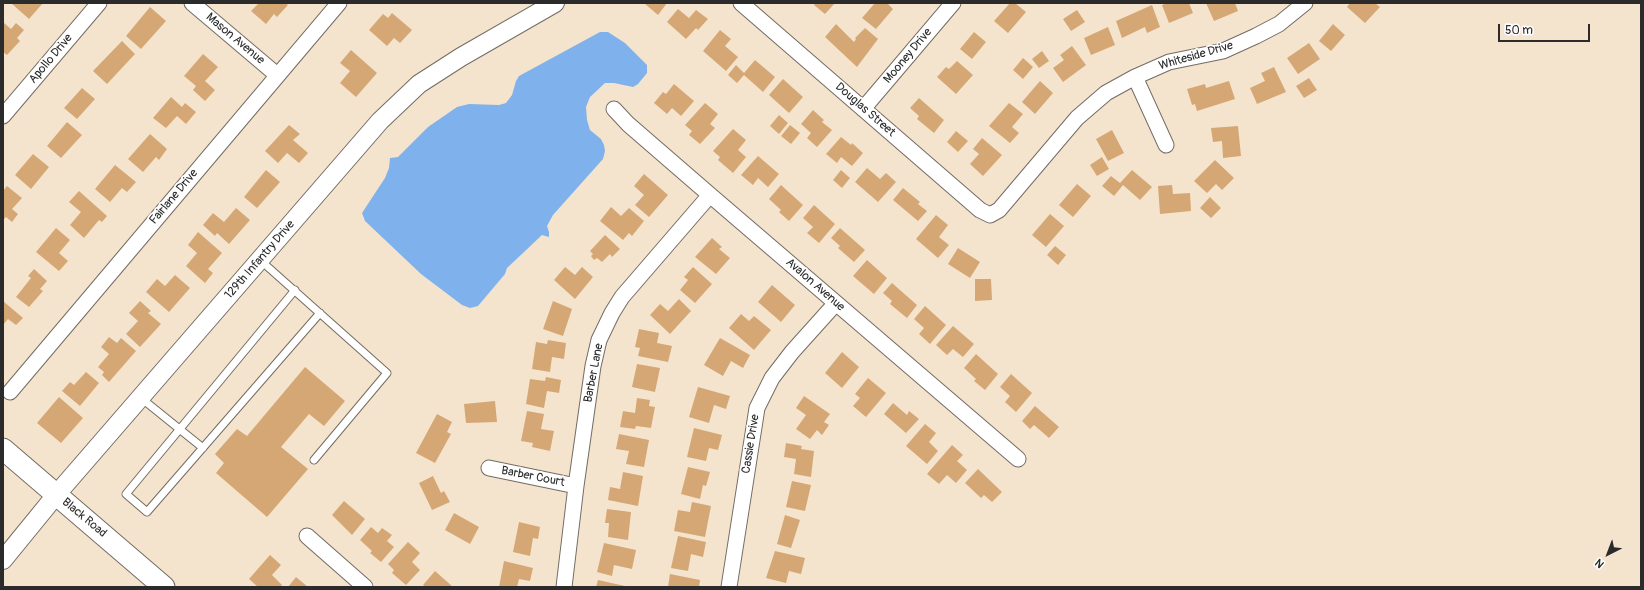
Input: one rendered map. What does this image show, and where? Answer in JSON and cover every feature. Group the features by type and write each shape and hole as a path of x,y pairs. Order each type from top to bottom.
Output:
{"main road":[{"name":"Black Road","path":"3,449 164,587"}],"street":[{"name":"Apollo Drive","path":"3,116 99,3"},
{"name":"Mason Avenue","path":"192,3 277,75"},
{"name":"Fairlane Drive","path":"10,392 339,3"},
{"name":"129th Infantry Drive","path":"3,560 56,495 380,121 419,84 461,57 555,3"},
{"name":"Douglas Street","path":"741,3 980,210 990,215"},
{"name":"Mooney Drive","path":"863,109 953,3"},
{"name":"Whiteside Drive","path":"990,215 999,210 1077,118 1106,93 1135,77 1169,62 1223,51 1279,24 1305,3"},
{"path":"1135,77 1166,145"},
{"name":"Avalon Avenue","path":"614,109 628,124 1018,459"},
{"name":"Barber Lane","path":"564,587 576,486 594,366 600,340 612,313 622,297 710,195"},
{"name":"Cassie Drive","path":"729,587 757,408 772,378 792,352 836,303"},
{"name":"Barber Court","path":"489,468 576,486"},
{"path":"307,536 365,587"}],"lane":[{"path":"260,259 387,373 314,460"},
{"path":"295,290 126,494 147,512 320,313"},
{"path":"141,397 203,448"}],"water":[{"path":"600,32 608,32 625,43 647,65 647,73 638,84 633,87 614,83 605,83 590,97 586,107 587,120 590,130 601,139 604,145 605,151 603,159 553,215 547,226 549,237 542,235 507,268 505,274 478,306 470,308 462,305 421,274 365,221 362,213 385,178 389,168 390,158 398,157 428,127 457,107 469,104 499,105 506,103 512,95 519,76"}],"building":[{"path":"11,3 43,3 29,19"},
{"path":"259,3 285,3 288,5 277,17 274,14 266,24 251,11"},
{"path":"644,3 667,3 658,15"},
{"path":"816,3 835,3 825,14 814,5"},
{"path":"875,3 887,3 893,9 876,29 862,18"},
{"path":"1010,3 1015,3 1026,12 1008,33 994,21"},
{"path":"1167,3 1189,3 1193,13 1169,23 1162,5"},
{"path":"1206,3 1235,3 1238,11 1214,21"},
{"path":"1350,3 1375,3 1380,7 1365,23 1347,7"},
{"path":"1152,5 1160,27 1147,33 1145,27 1122,38 1116,21"},
{"path":"150,7 166,21 141,49 126,36"},
{"path":"678,9 689,18 696,10 708,19 698,30 696,28 686,39 667,22"},
{"path":"1077,10 1085,22 1071,31 1063,19"},
{"path":"392,13 412,30 400,43 394,38 387,46 369,30 383,14 388,18"},
{"path":"3,22 11,29 16,23 24,30 17,38 20,41 7,55 3,52"},
{"path":"836,24 854,42 856,39 855,38 865,28 878,39 857,67 825,37"},
{"path":"1333,24 1345,35 1331,51 1319,41"},
{"path":"1108,27 1115,45 1091,55 1084,38"},
{"path":"720,30 731,39 725,46 738,57 726,71 703,51"},
{"path":"974,32 986,42 972,59 960,49"},
{"path":"122,41 135,54 107,84 93,71"},
{"path":"1309,43 1320,59 1298,74 1287,58"},
{"path":"1072,46 1086,65 1063,82 1053,68 1064,60 1060,55"},
{"path":"351,50 377,73 356,97 340,83 350,71 340,63"},
{"path":"1042,51 1049,61 1039,68 1032,59"},
{"path":"203,54 218,67 205,81 215,90 205,101 193,90 196,86 184,76"},
{"path":"1023,58 1033,67 1023,79 1013,70"},
{"path":"755,60 775,77 763,92 744,75 737,83 728,75 736,65 744,73"},
{"path":"957,61 973,75 956,94 937,77 946,67 949,69"},
{"path":"1274,67 1286,92 1257,104 1250,88 1265,81 1261,73"},
{"path":"1309,78 1317,90 1304,98 1296,86"},
{"path":"783,79 803,97 789,113 769,95"},
{"path":"1040,81 1053,93 1035,114 1022,102"},
{"path":"1229,81 1235,99 1197,111 1195,104 1192,105 1187,89 1205,84 1206,88"},
{"path":"674,84 694,101 681,116 672,108 667,114 654,103 663,92 666,94"},
{"path":"82,88 95,99 77,119 64,108"},
{"path":"171,97 182,107 185,103 196,112 186,124 177,116 166,128 153,118"},
{"path":"919,98 944,120 934,133 917,119 919,116 910,108"},
{"path":"705,103 718,114 710,124 715,128 700,144 689,135 692,131 685,125"},
{"path":"1009,103 1023,114 1012,127 1019,133 1010,143 989,126"},
{"path":"813,110 824,120 822,122 832,130 817,147 807,138 811,133 801,124"},
{"path":"779,115 788,123 779,134 770,126"},
{"path":"67,122 82,135 61,158 47,146"},
{"path":"289,125 300,134 293,140 308,153 299,163 287,153 278,163 265,151"},
{"path":"790,125 800,133 791,144 781,136"},
{"path":"1238,126 1241,156 1223,158 1222,141 1213,142 1211,128"},
{"path":"733,129 746,140 738,150 746,157 733,173 718,160 720,157 713,151"},
{"path":"1112,130 1124,153 1108,161 1096,139"},
{"path":"956,131 968,141 958,152 947,142"},
{"path":"150,134 167,149 159,160 156,157 143,172 128,159"},
{"path":"841,137 851,145 852,143 863,153 852,166 841,157 837,163 826,154"},
{"path":"982,138 1002,155 983,176 970,164 979,154 973,149"},
{"path":"33,154 49,167 31,189 15,175"},
{"path":"758,156 779,174 768,187 758,178 753,185 741,175"},
{"path":"1102,157 1109,169 1097,176 1090,165"},
{"path":"1215,160 1234,178 1222,190 1216,184 1207,193 1194,181"},
{"path":"115,165 136,182 127,192 122,188 110,202 95,189"},
{"path":"867,168 880,179 886,173 896,182 878,202 855,182"},
{"path":"266,170 280,182 257,208 244,197"},
{"path":"841,170 850,178 842,188 833,180"},
{"path":"1132,170 1152,187 1140,200 1123,185 1114,196 1102,186 1111,176 1120,183"},
{"path":"644,174 668,195 649,217 635,205 644,195 634,186"},
{"path":"1077,184 1091,196 1073,217 1059,205"},
{"path":"781,185 803,205 789,221 779,212 781,210 769,199"},
{"path":"1172,185 1173,194 1190,193 1191,211 1160,214 1158,186"},
{"path":"7,186 22,198 12,209 18,214 12,222 6,217 3,220 3,191"},
{"path":"903,188 920,202 918,204 927,211 918,221 893,200"},
{"path":"79,191 107,216 102,222 99,220 84,238 70,225 81,212 69,202"},
{"path":"1210,197 1221,208 1211,218 1200,208"},
{"path":"814,205 835,224 819,243 807,233 813,227 803,218"},
{"path":"611,207 621,216 629,208 644,221 632,236 629,233 623,240 600,221"},
{"path":"236,208 250,220 229,244 217,233 215,236 203,225 213,213 224,222"},
{"path":"1050,214 1064,226 1046,247 1032,235"},
{"path":"936,215 948,225 939,237 949,245 938,258 916,239"},
{"path":"56,228 70,240 59,253 68,261 59,271 36,252"},
{"path":"840,228 865,250 854,262 838,248 840,246 831,238"},
{"path":"198,232 222,253 208,269 213,273 205,283 186,266 197,253 188,245"},
{"path":"605,235 620,249 612,257 610,254 602,262 597,258 594,260 591,256 593,254 590,251"},
{"path":"712,238 722,247 719,249 730,258 716,274 695,257"},
{"path":"1055,246 1066,255 1058,265 1047,255"},
{"path":"958,248 980,262 970,278 948,264"},
{"path":"867,260 887,278 874,294 853,276"},
{"path":"565,267 575,275 582,267 593,277 575,299 554,280"},
{"path":"693,267 712,284 695,303 680,290 688,280 684,277"},
{"path":"34,269 47,281 40,289 43,291 29,307 16,297 31,278 28,276"},
{"path":"175,275 190,288 169,312 146,292 157,279 165,286"},
{"path":"975,279 991,279 992,300 975,301"},
{"path":"892,283 917,305 907,318 890,304 892,301 883,293"},
{"path":"772,285 795,305 781,322 758,302"},
{"path":"679,299 691,311 670,334 650,315 660,304 668,311"},
{"path":"3,301 23,318 16,325 8,319 3,325"},
{"path":"140,301 151,311 148,313 161,324 140,347 126,334 138,321 129,313"},
{"path":"553,301 572,309 563,336 543,329"},
{"path":"925,306 946,325 930,344 919,334 924,328 914,319"},
{"path":"741,314 749,321 754,316 771,330 754,350 729,328"},
{"path":"953,326 974,344 963,357 953,349 947,355 936,345"},
{"path":"639,329 659,333 657,343 672,346 668,362 638,356 640,348 635,347"},
{"path":"109,337 117,343 121,338 136,351 109,382 102,375 104,372 98,367 109,354 101,347"},
{"path":"720,338 750,355 743,368 731,361 723,376 704,365"},
{"path":"548,340 566,343 564,359 552,357 550,372 532,369 536,342 547,344"},
{"path":"842,352 859,367 842,388 825,373"},
{"path":"976,354 998,374 985,390 974,381 976,379 964,368"},
{"path":"637,364 660,368 655,392 632,387"},
{"path":"305,367 345,401 324,426 309,414 281,447 308,469 267,517 216,473 224,463 215,454 237,429 247,436"},
{"path":"86,372 99,383 80,406 62,391 70,382 74,385"},
{"path":"1011,374 1032,393 1016,412 1005,402 1010,396 1000,387"},
{"path":"546,377 561,380 559,393 547,391 544,408 526,404 530,379 545,381"},
{"path":"868,378 886,393 866,417 853,406 860,398 855,394"},
{"path":"698,387 730,396 726,409 714,405 709,423 689,417"},
{"path":"804,396 830,414 824,422 829,425 822,435 817,430 810,439 796,429 806,415 796,408"},
{"path":"59,397 83,418 61,443 37,423"},
{"path":"637,398 650,400 649,406 655,407 651,428 636,426 635,429 620,427 623,411 635,413"},
{"path":"495,401 497,422 466,423 464,404"},
{"path":"893,403 907,415 909,411 919,419 906,433 884,414"},
{"path":"1035,406 1059,427 1049,438 1034,425 1030,429 1022,421"},
{"path":"527,411 544,414 541,429 554,431 550,451 532,447 533,443 521,441"},
{"path":"437,414 452,422 447,432 451,434 435,463 416,453"},
{"path":"925,424 936,433 929,442 938,451 927,464 906,446"},
{"path":"694,428 722,435 718,450 709,448 706,461 687,457"},
{"path":"619,434 649,440 644,467 626,464 629,451 616,449"},
{"path":"786,443 802,446 801,449 814,451 811,477 794,474 796,459 784,457"},
{"path":"952,445 963,455 957,461 967,470 956,483 947,475 939,484 927,474"},
{"path":"688,467 710,472 706,486 703,485 700,499 681,494"},
{"path":"978,469 1002,492 992,502 984,495 981,498 965,483"},
{"path":"623,472 643,476 638,506 608,500 610,487 620,489"},
{"path":"433,476 441,493 444,491 450,502 432,510 419,483"},
{"path":"792,481 811,485 805,511 786,507"},
{"path":"344,501 365,519 352,535 332,515"},
{"path":"692,502 711,506 705,537 674,531 678,510 690,512"},
{"path":"607,509 631,512 628,540 608,537 609,523 605,523"},
{"path":"454,513 479,527 470,544 445,530"},
{"path":"785,515 800,520 791,548 777,544"},
{"path":"519,522 540,527 538,539 533,538 530,556 513,552"},
{"path":"371,527 378,533 382,528 392,535 387,541 394,547 381,562 370,553 372,551 360,540"},
{"path":"678,536 706,542 703,557 691,554 688,571 671,568"},
{"path":"408,542 420,553 412,562 420,570 406,585 392,573 394,570 388,564"},
{"path":"604,543 636,550 632,569 614,565 612,576 597,572"},
{"path":"775,551 805,558 801,574 789,571 786,583 766,578"},
{"path":"270,555 281,565 272,575 282,585 280,587 258,587 249,579"},
{"path":"504,561 533,568 530,581 519,579 517,587 499,587"},
{"path":"435,571 453,587 426,587 423,585"},
{"path":"670,574 700,580 699,587 668,587"},
{"path":"296,577 308,587 288,587"},
{"path":"598,580 625,586 625,587 596,587"}]}
